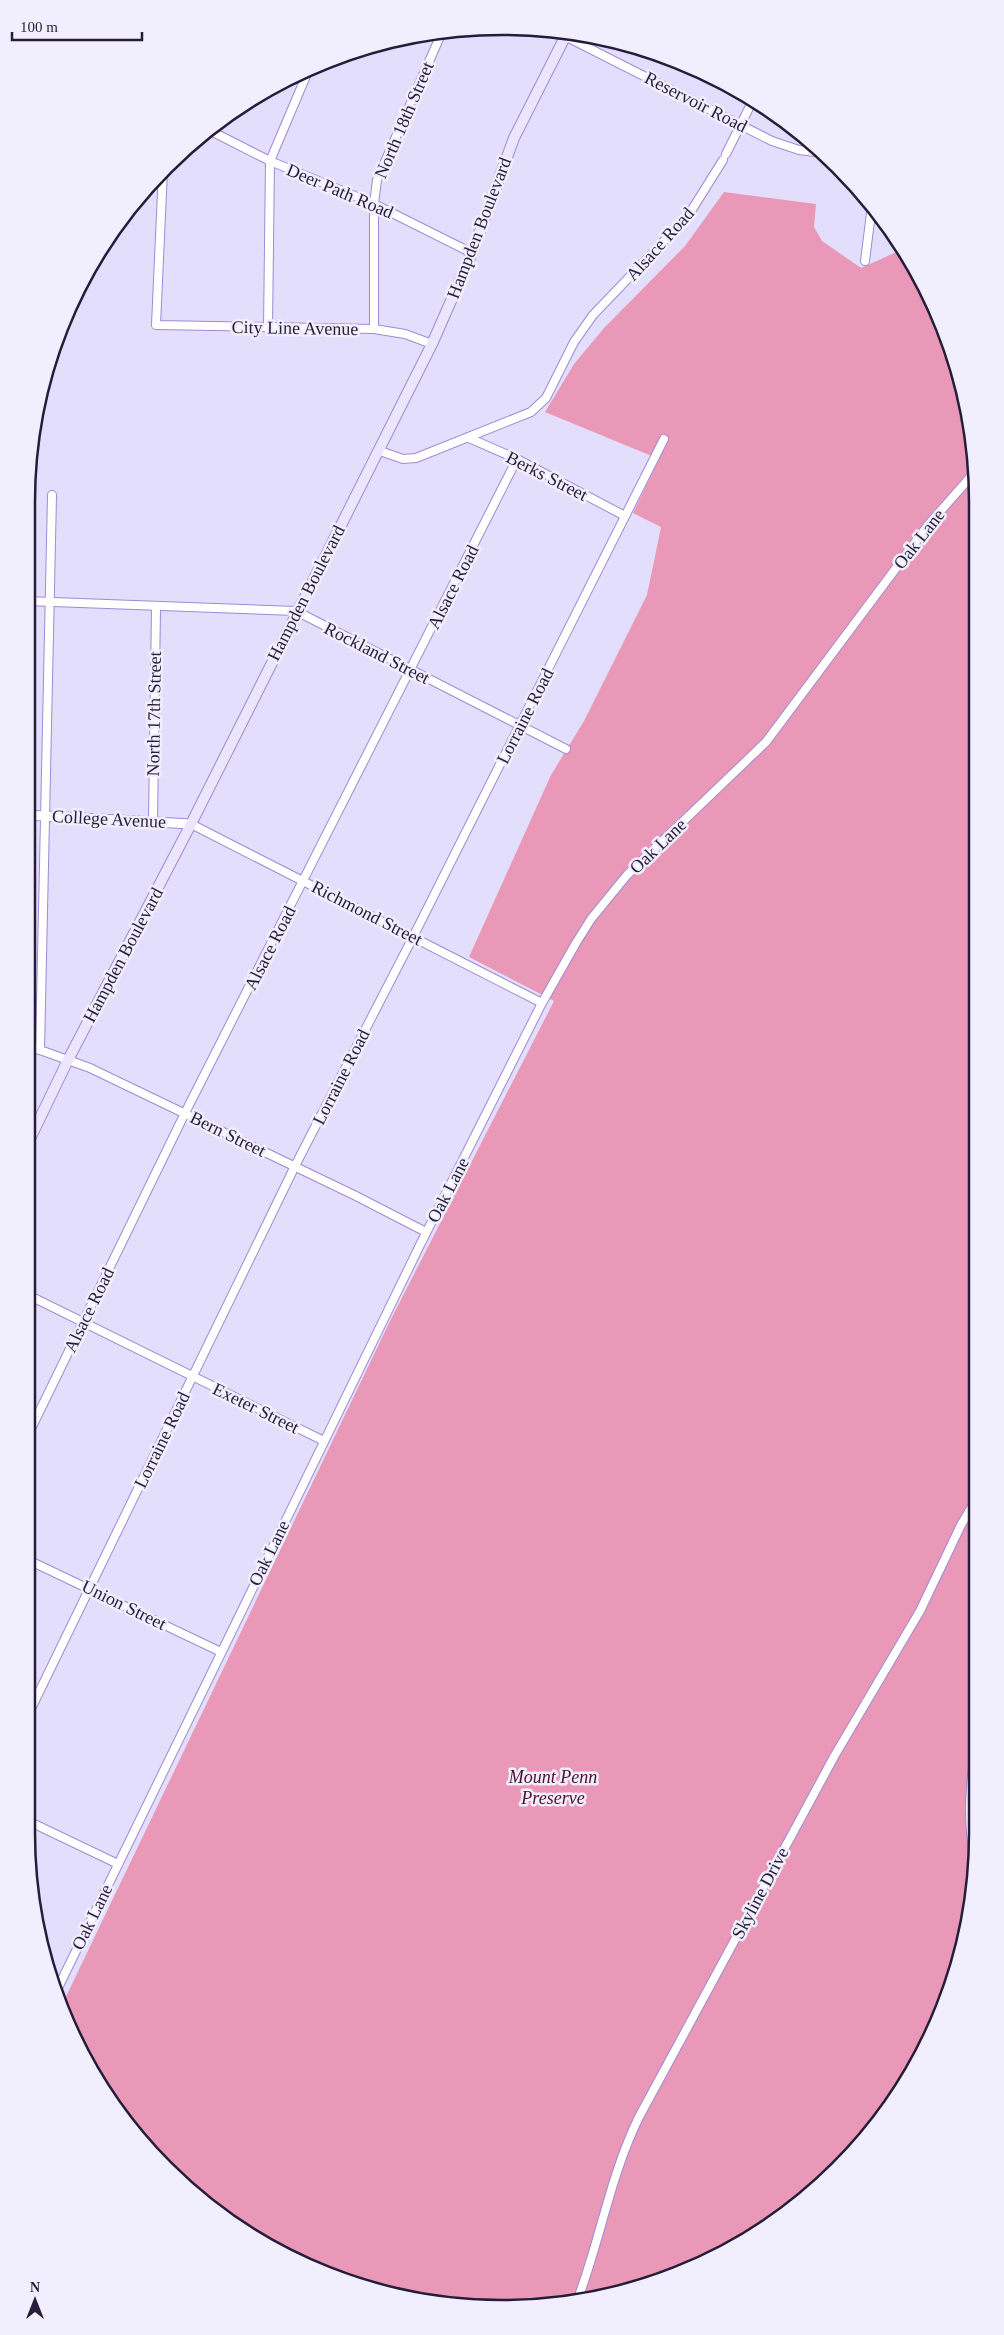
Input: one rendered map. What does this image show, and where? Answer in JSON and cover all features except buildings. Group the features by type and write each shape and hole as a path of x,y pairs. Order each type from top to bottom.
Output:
{"main road":[{"name":"Hampden Boulevard","path":"35,1128 68,1060 191,824 296,611 380,451 432,344 472,253 514,138 563,39"}],"street":[{"name":"North 18th Street","path":"374,330 374,204 377,180 439,39"},
{"name":"Reservoir Road","path":"584,42 740,125 786,146 810,151"},
{"path":"268,329 270,161 305,79"},
{"name":"Alsace Road","path":"380,451 404,459 416,458 531,412 546,398 574,342 593,316 688,216 724,157 750,107"},
{"name":"Deer Path Road","path":"216,134 270,161 374,204 472,253"},
{"name":"City Line Avenue","path":"162,182 156,325 374,330 405,334 432,344"},
{"path":"865,261 871,216"},
{"name":"Berks Street","path":"469,438 517,459 625,516"},
{"name":"Lorraine Road","path":"35,1701 295,1166 414,937 664,439"},
{"name":"Alsace Road","path":"35,1421 185,1113 517,459"},
{"name":"Oak Lane","path":"60,1983 426,1232 542,1003 576,943 612,892 627,875 766,742 929,524 968,480"},
{"path":"40,1050 52,495"},
{"name":"Rockland Street","path":"35,601 296,611 566,749"},
{"name":"North 17th Street","path":"153,821 156,607"},
{"name":"College Avenue","path":"35,815 191,824"},
{"name":"Richmond Street","path":"191,824 542,1003"},
{"name":"Bern Street","path":"35,1048 90,1068 295,1166 426,1232"},
{"name":"Exeter Street","path":"35,1298 192,1378 324,1441"},
{"name":"Skyline Drive","path":"580,2293 595,2251 616,2172 639,2117 835,1755 920,1611 969,1512"},
{"name":"Union Street","path":"35,1563 221,1652"},
{"path":"35,1824 118,1864"}],"green space":[{"name":"Mount Penn Preserve","path":"724,192 816,204 814,227 822,241 861,268 896,252 921,295 933,323 953,381 960,411 968,471 969,502 969,1833 965,1894 953,1954 944,1983 921,2040 906,2067 890,2092 853,2141 810,2184 786,2203 736,2237 709,2252 652,2275 623,2284 563,2296 533,2299 471,2299 441,2296 381,2284 352,2275 295,2252 243,2221 194,2184 151,2141 114,2092 83,2040 66,1998 390,1321 554,1001 469,957 551,775 584,721 647,595 661,527 633,513 659,459 545,412 574,364 604,328 685,246"}]}
